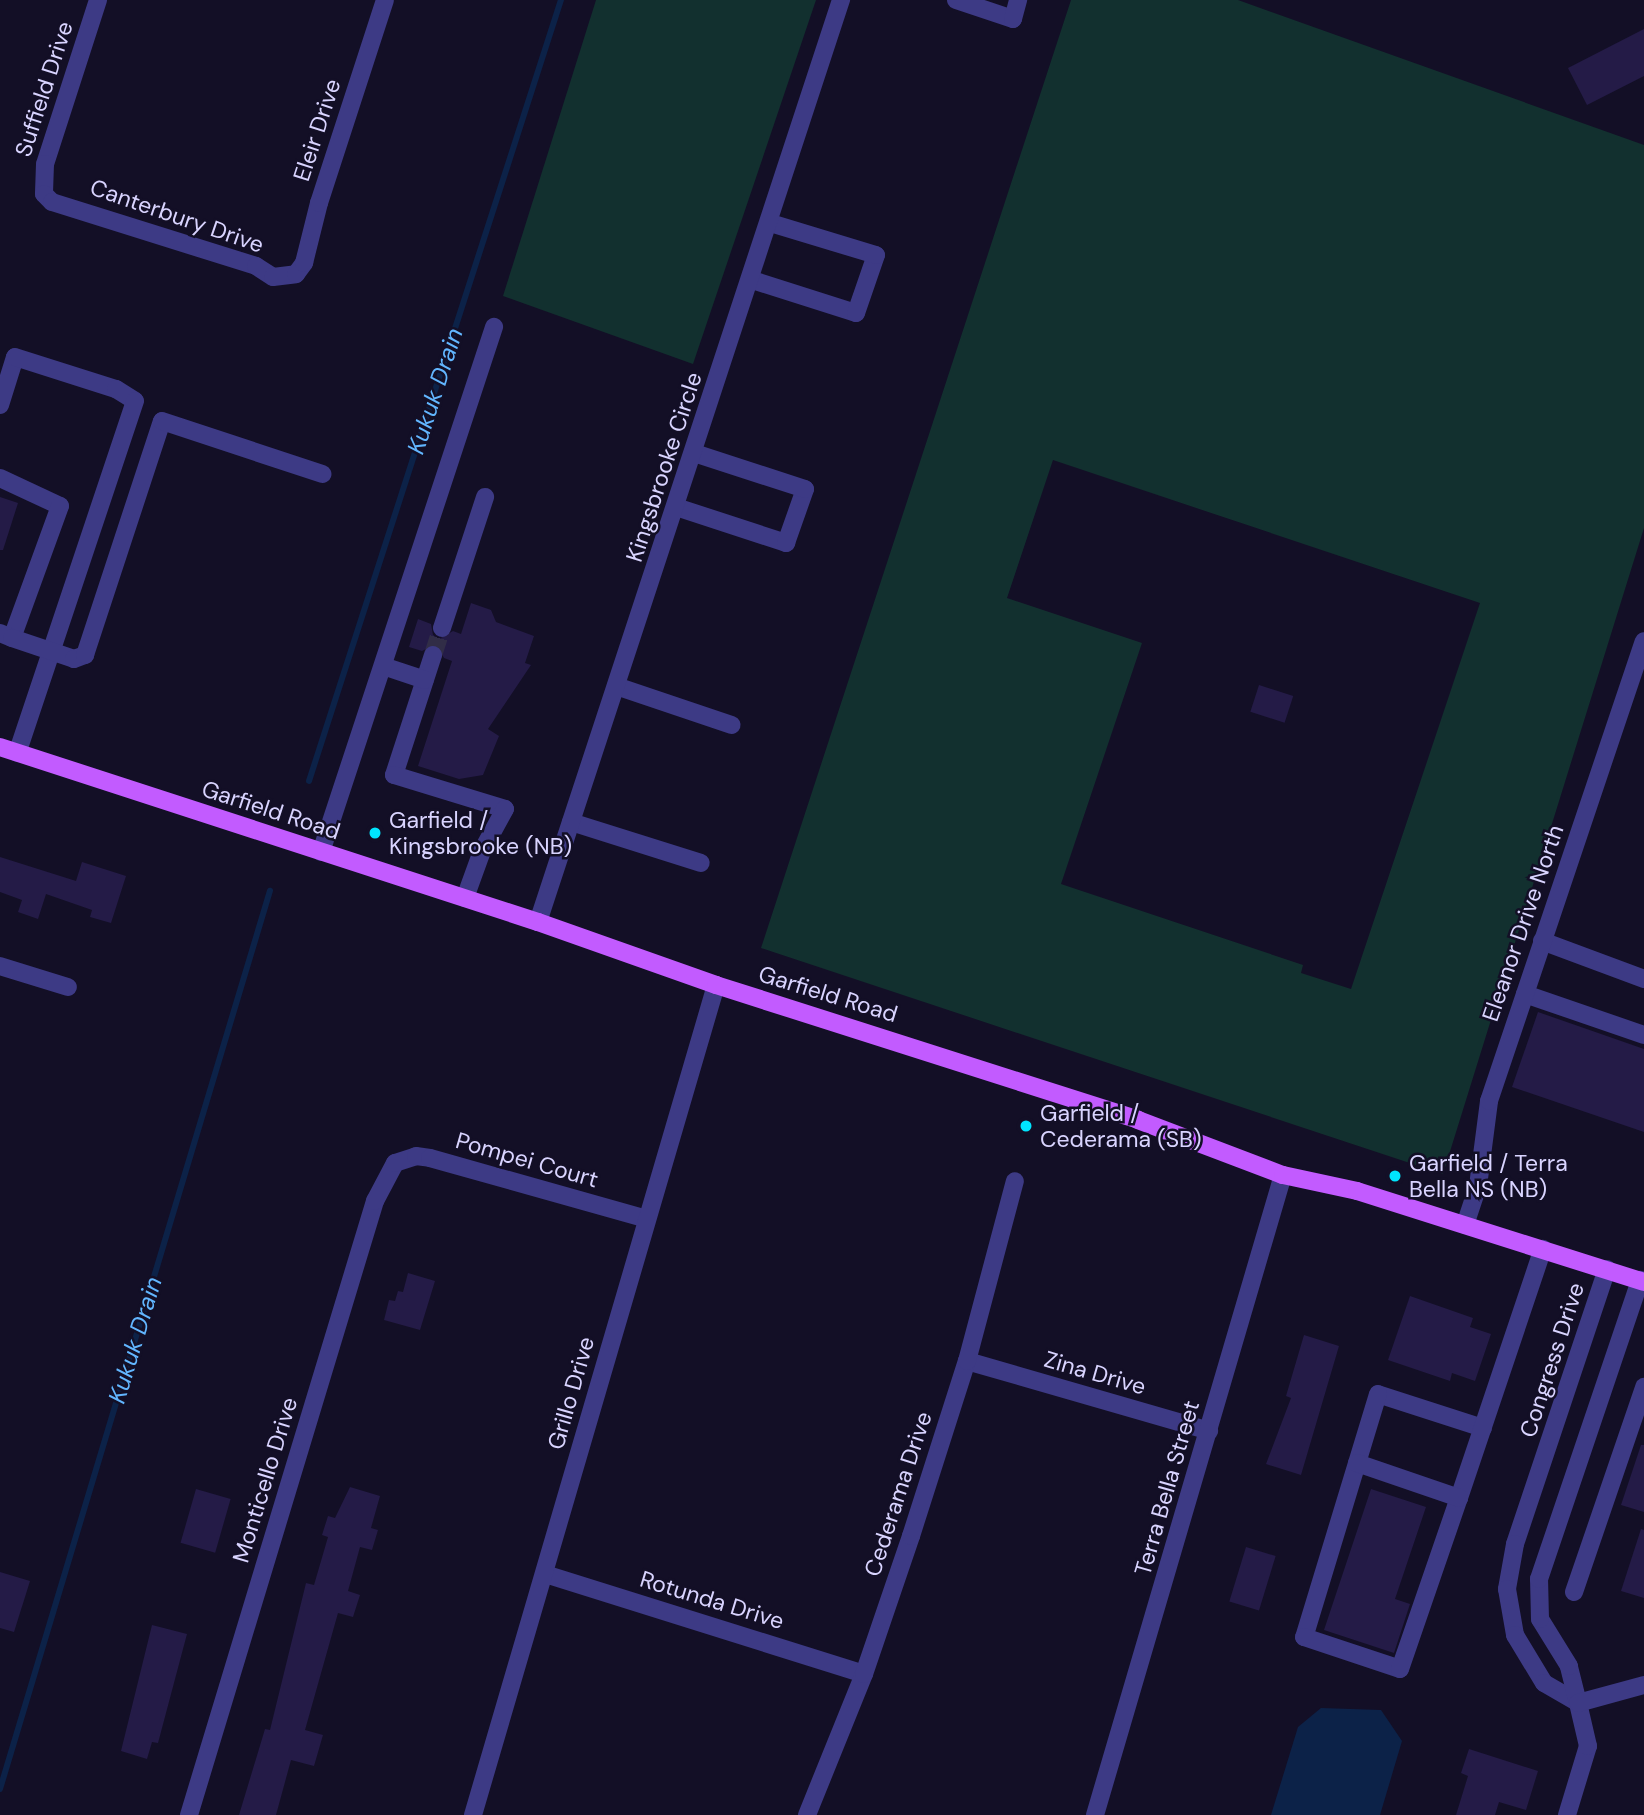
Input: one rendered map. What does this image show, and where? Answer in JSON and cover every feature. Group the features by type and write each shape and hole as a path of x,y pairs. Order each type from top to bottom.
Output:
{"main road":[{"name":"Garfield Road","path":"8,750 538,922 716,985 1138,1120 1283,1175 1357,1191 1642,1281"}],"street":[{"name":"Suffield Drive","path":"44,194 45,164 98,0"},
{"name":"Eleir Drive","path":"296,274 304,263 385,0"},
{"name":"Kingsbrooke Circle","path":"538,922 771,223 841,0"},
{"path":"956,0 1013,19 1018,0"},
{"name":"Canterbury Drive","path":"44,194 52,202 256,266 273,276 296,274"},
{"path":"752,280 856,313 876,255 771,223"},
{"path":"321,852 495,327"},
{"path":"0,405 15,357 116,389 135,401 51,651 8,750"},
{"path":"132,410 322,474"},
{"path":"0,478 60,506 6,635 74,659 85,655 163,421"},
{"path":"676,507 786,543 805,489 694,453"},
{"path":"442,628 485,497"},
{"path":"97,515 127,527"},
{"path":"78,572 109,583"},
{"name":"Eleanor Drive North","path":"1465,1225 1478,1186 1489,1101 1644,641"},
{"path":"433,655 394,775 505,809 482,851 465,898"},
{"path":"383,666 425,680"},
{"path":"616,686 733,724"},
{"path":"571,822 701,863"},
{"path":"1542,941 1644,979"},
{"path":"0,966 68,988"},
{"name":"Grillo Drive","path":"473,1815 716,985"},
{"path":"1525,994 1644,1035"},
{"name":"Pompei Court","path":"395,1163 416,1156 430,1158 647,1219"},
{"name":"Monticello Drive","path":"189,1815 375,1201 395,1163"},
{"name":"Terra Bella Street","path":"1096,1815 1283,1175"},
{"name":"Cederama Drive","path":"807,1815 864,1674 967,1361 1015,1181"},
{"path":"1483,1427 1378,1394 1304,1637 1400,1669 1483,1427 1544,1249"},
{"name":"Congress Drive","path":"1578,1703 1544,1683 1514,1635 1507,1589 1515,1544 1543,1467 1607,1269"},
{"path":"1567,1815 1588,1746 1569,1666 1540,1619 1539,1579 1642,1281"},
{"name":"Zina Drive","path":"967,1361 1209,1431"},
{"path":"1574,1592 1644,1387"},
{"path":"1357,1463 1459,1497"},
{"name":"Congress Drive","path":"1543,1467 1573,1477"},
{"name":"Rotunda Drive","path":"545,1574 864,1674"},
{"path":"1578,1703 1644,1685"}],"green space":[{"path":"596,0 816,0 693,364 503,296"},
{"path":"1071,0 1238,0 1644,145 1644,528 1443,1174 761,948","holes":["1053,460 1480,603 1351,989 1301,973 1303,965 1061,884 1142,643 1007,598"]}],"water":[{"path":"1321,1708 1381,1710 1402,1741 1380,1815 1271,1815 1298,1727"}],"building":[{"path":"1644,29 1644,76 1587,105 1568,68"},
{"path":"0,497 18,503 3,550 0,550"},
{"path":"471,603 491,610 496,622 534,636 525,663 531,665 488,729 499,736 483,775 459,779 418,766 452,661 444,658 436,644 422,651 409,647 418,619 431,624 433,635 439,639 453,631 461,634"},
{"path":"1259,685 1293,696 1285,723 1250,712"},
{"path":"0,857 76,881 82,862 126,876 111,923 90,917 92,910 46,894 38,919 18,912 22,900 0,892"},
{"path":"1538,1012 1644,1049 1644,1132 1512,1087"},
{"path":"408,1273 435,1281 420,1330 384,1320 389,1300 395,1301 398,1291 403,1292"},
{"path":"1410,1296 1473,1318 1470,1327 1491,1334 1475,1381 1452,1373 1450,1381 1388,1360"},
{"path":"1304,1335 1339,1346 1301,1475 1266,1464 1291,1398 1286,1396"},
{"path":"1641,1445 1644,1445 1644,1512 1621,1505"},
{"path":"350,1487 380,1496 371,1528 378,1530 372,1550 360,1547 348,1591 360,1595 353,1617 338,1613 305,1730 323,1735 314,1766 291,1760 276,1815 239,1815 265,1729 270,1730 306,1583 314,1585 328,1537 322,1535 328,1516 335,1518"},
{"path":"196,1489 231,1499 215,1553 181,1543"},
{"path":"1371,1489 1426,1507 1395,1599 1410,1604 1394,1653 1324,1630"},
{"path":"1641,1529 1644,1530 1644,1598 1621,1591"},
{"path":"1246,1547 1276,1556 1259,1611 1229,1602"},
{"path":"0,1572 30,1581 14,1632 0,1628"},
{"path":"152,1625 187,1634 158,1743 152,1742 147,1759 121,1751"},
{"path":"1469,1749 1538,1771 1526,1810 1499,1802 1495,1815 1456,1815 1468,1776 1461,1773"}],"waterway":[{"name":"Kukuk Drain","path":"309,781 561,0"},
{"name":"Kukuk Drain","path":"0,1789 270,891"}],"tunnel":[{"path":"433,655 442,628"}],"place":[{"name":"Garfield / Kingsbrooke (NB)","path":"375,833"},
{"name":"Garfield / Cederama (SB)","path":"1026,1126"},
{"name":"Garfield / Terra Bella NS (NB)","path":"1395,1176"}]}
